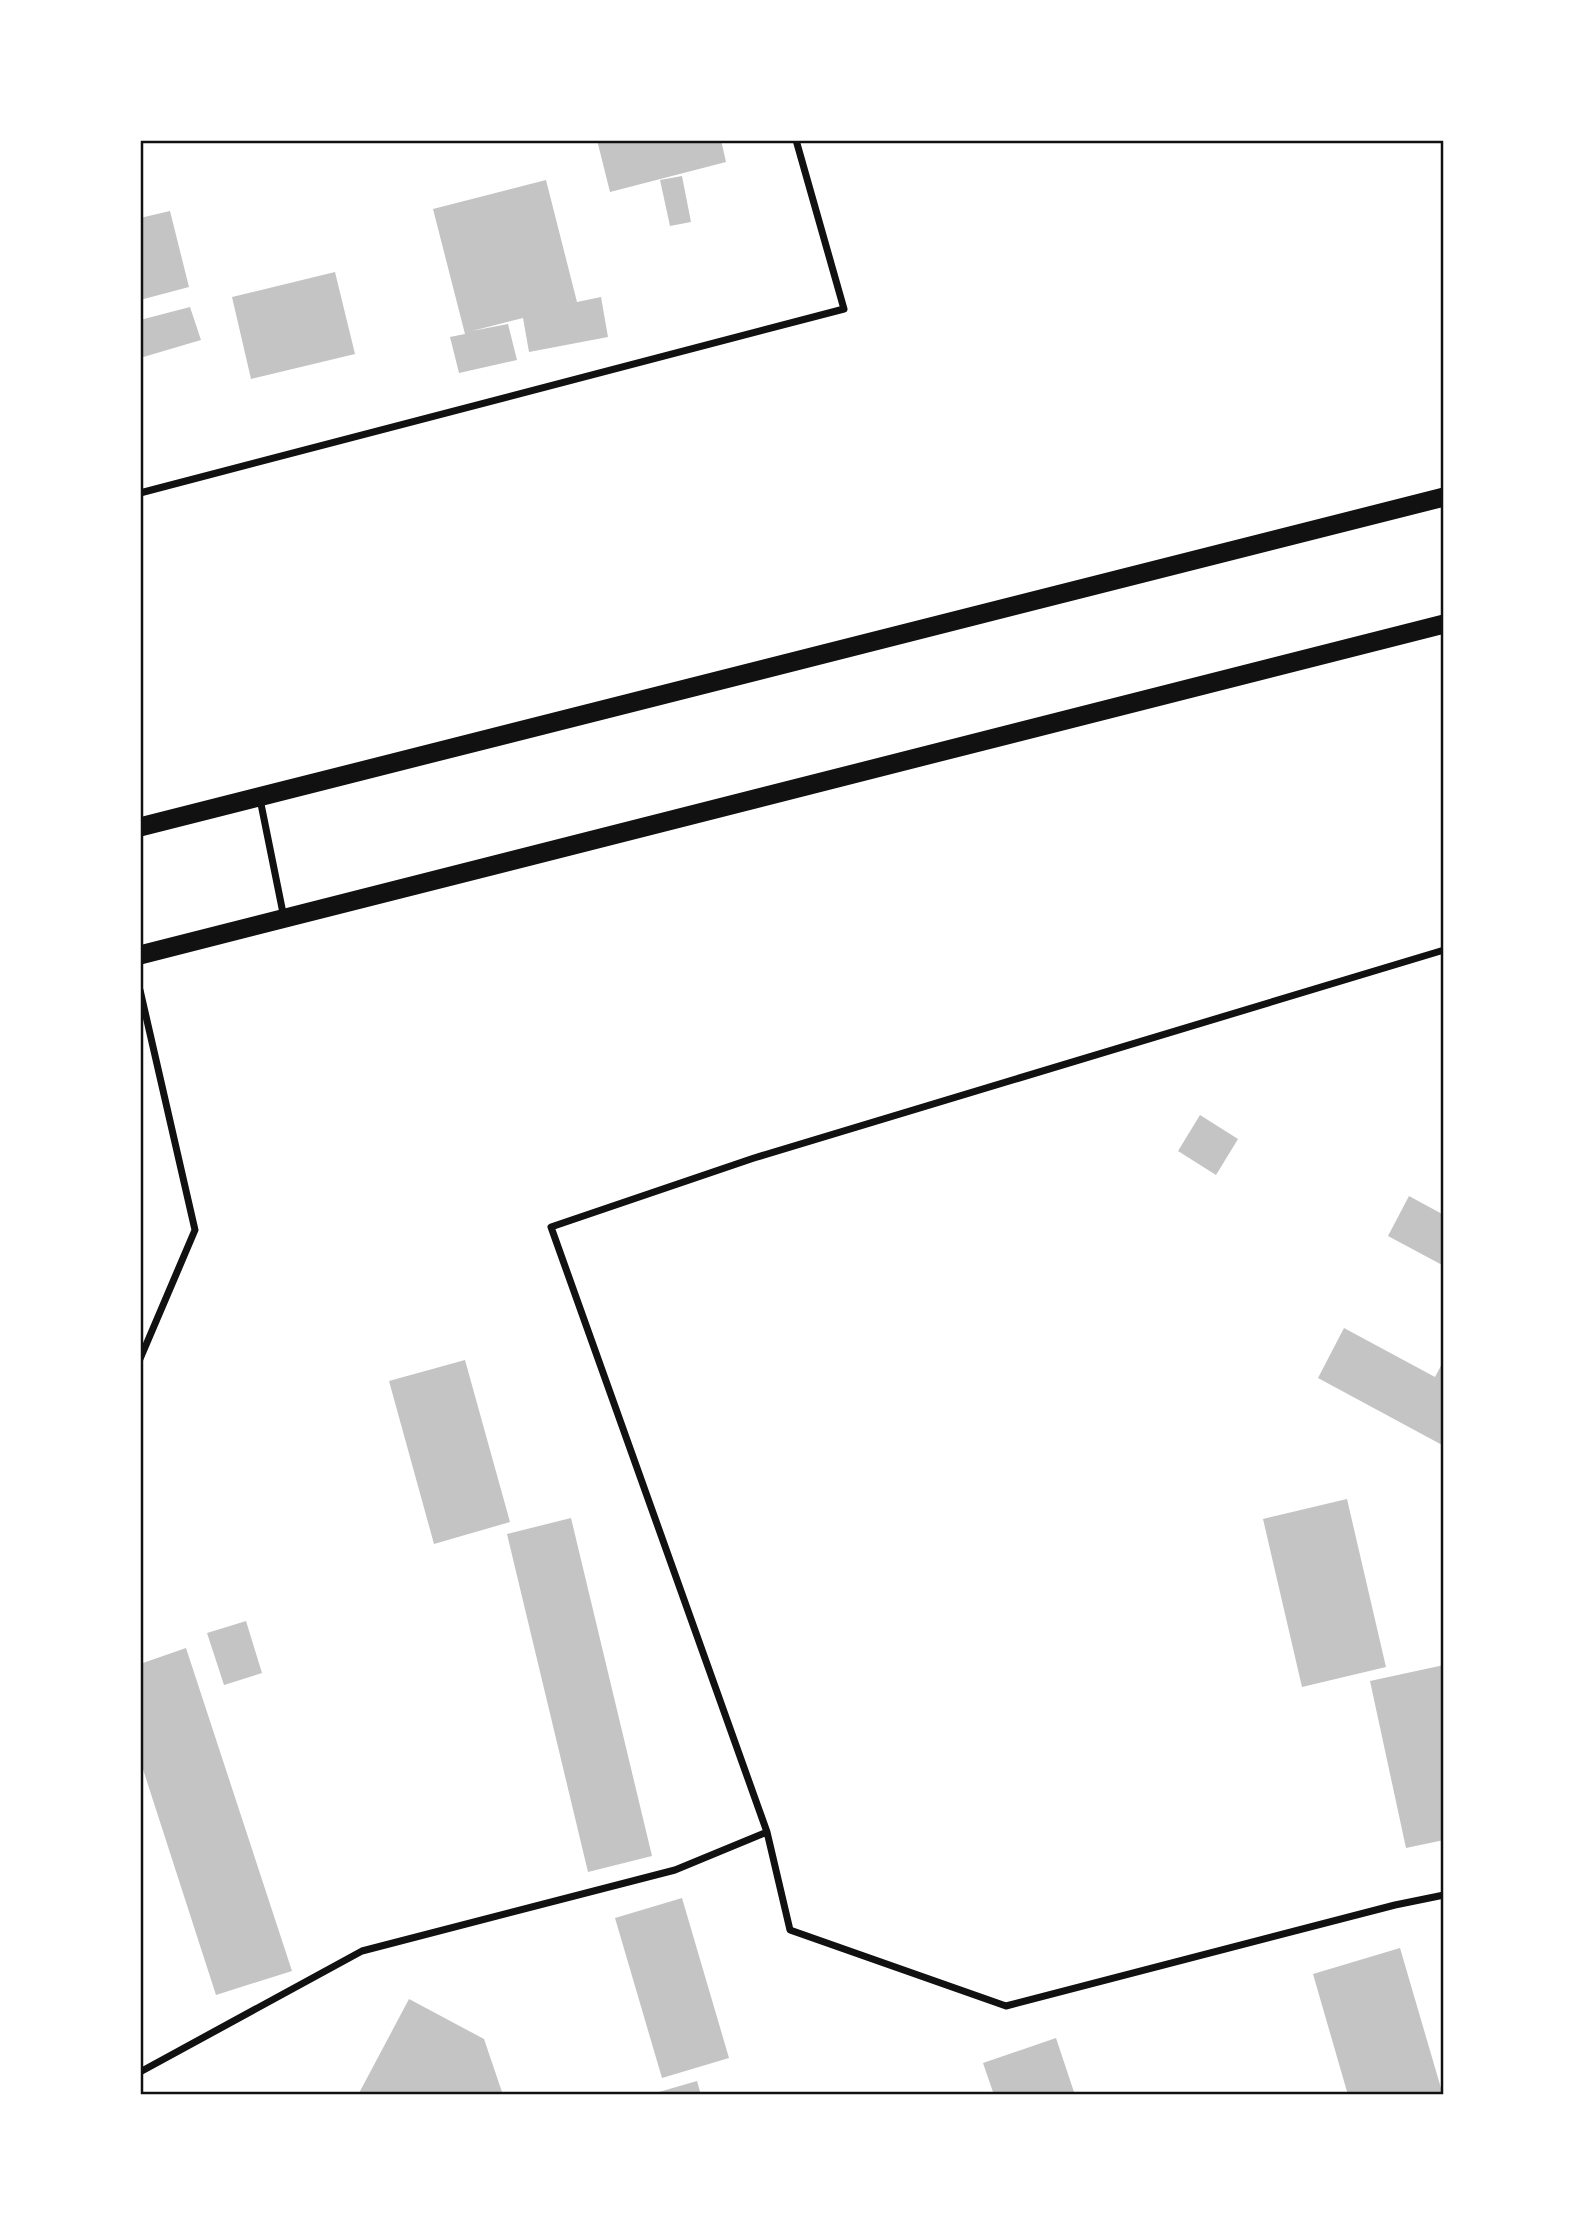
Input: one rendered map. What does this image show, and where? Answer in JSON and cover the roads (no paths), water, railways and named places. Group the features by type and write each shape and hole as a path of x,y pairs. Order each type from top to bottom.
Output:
{"highway":[{"path":"140,827 1444,496"},
{"path":"140,955 1444,624"}],"street":[{"path":"140,493 844,309 796,140"},
{"path":"260,797 285,918"},
{"path":"1444,950 754,1158 551,1227 767,1832 790,1930 1006,2006 1381,1908 1444,1895"},
{"path":"140,990 195,1230 140,1359"},
{"path":"140,2072 362,1951 676,1870 767,1832"}]}
